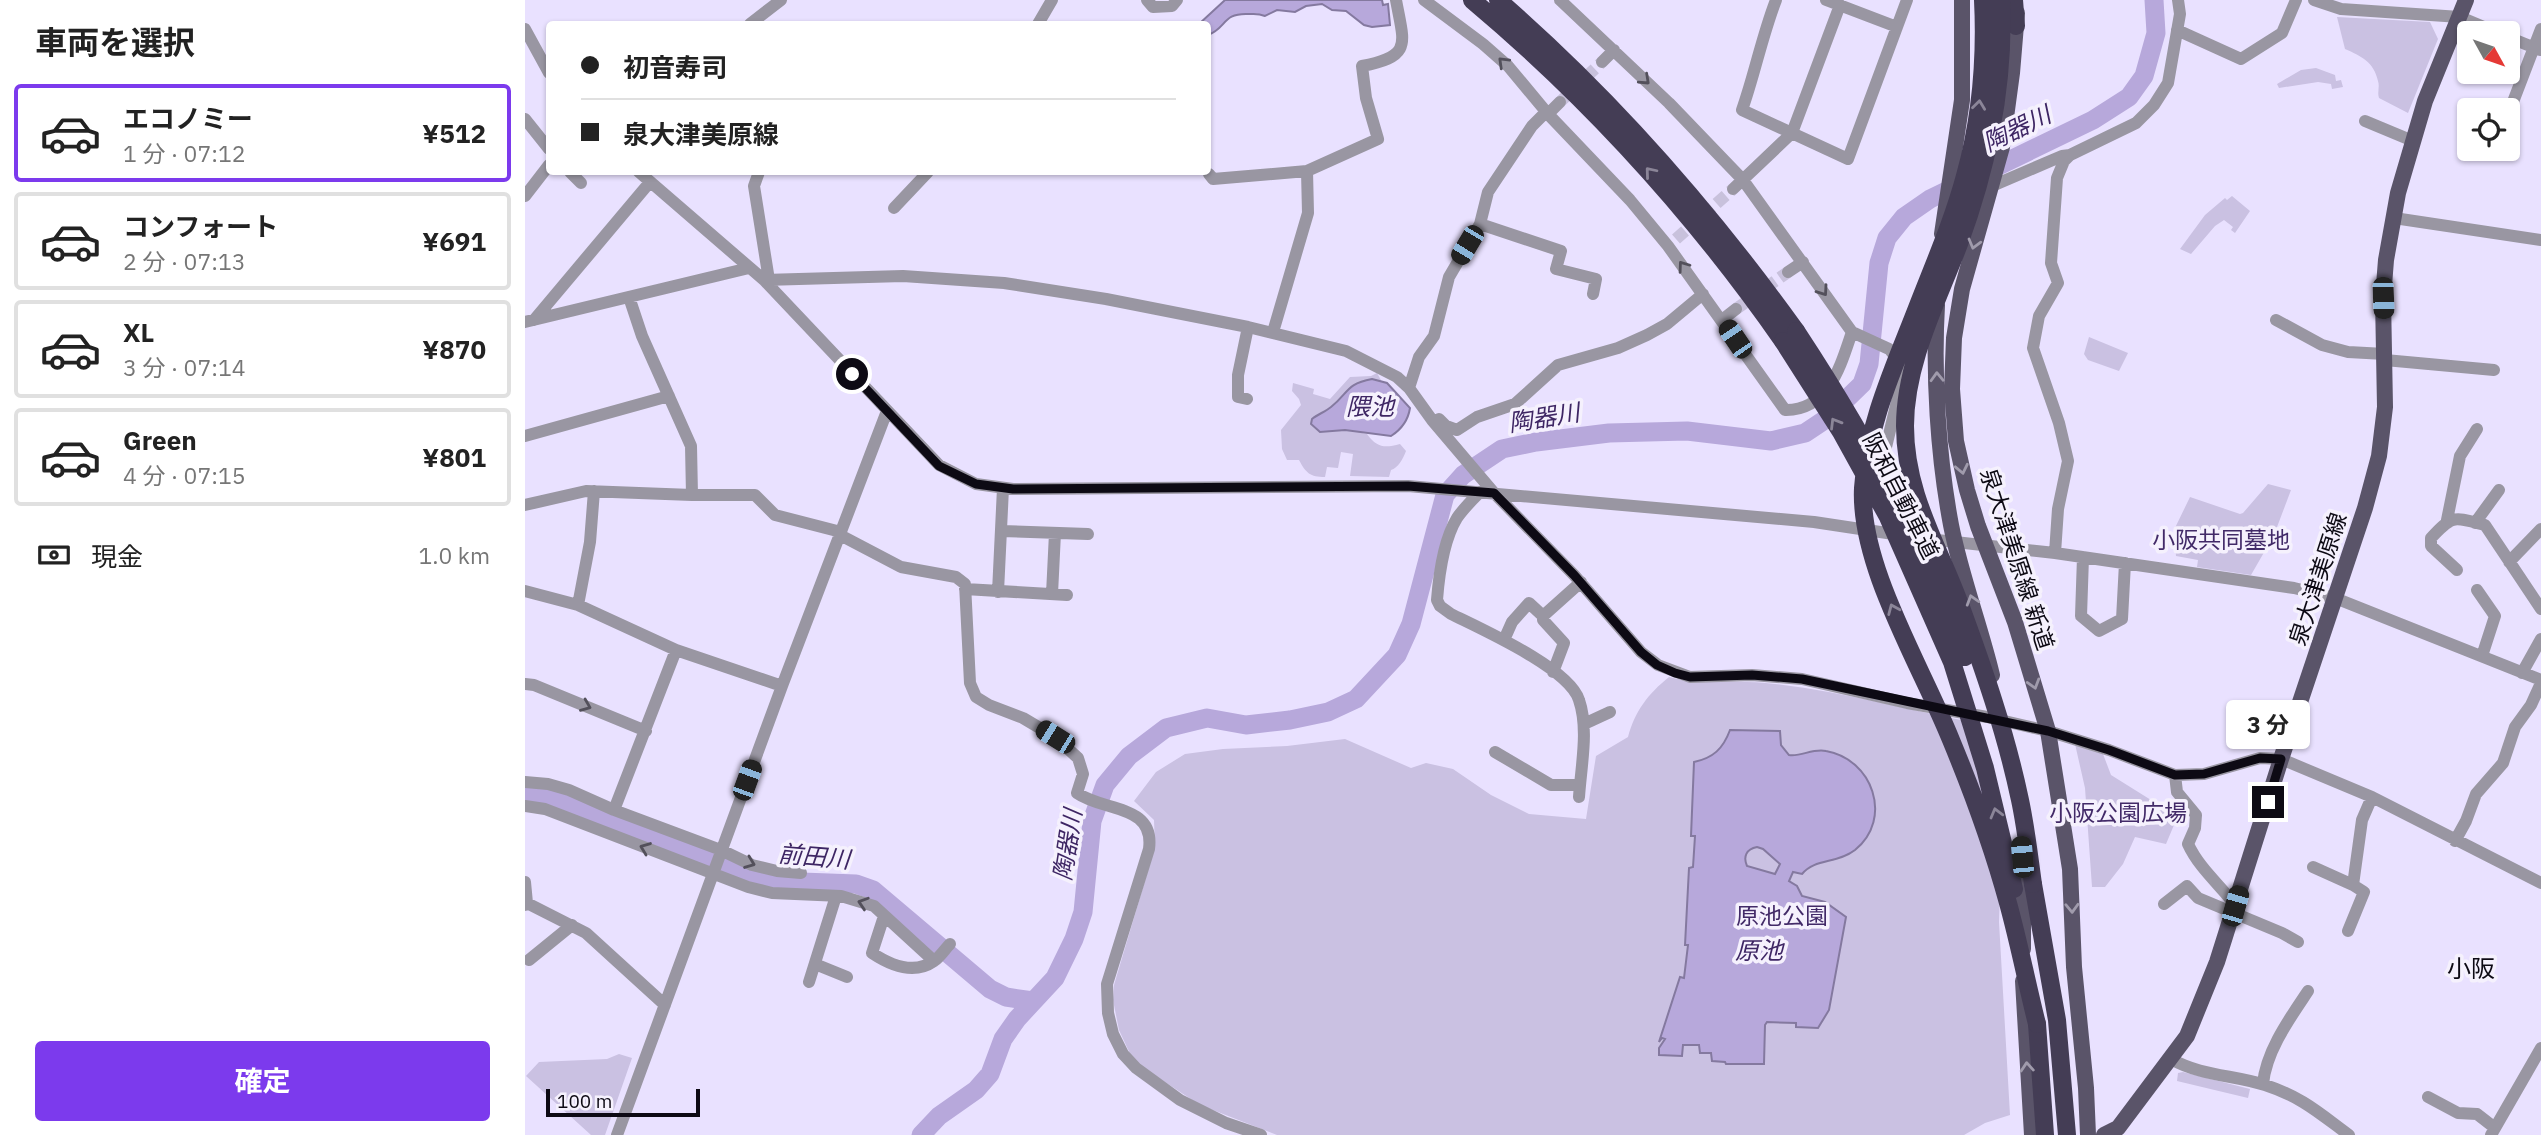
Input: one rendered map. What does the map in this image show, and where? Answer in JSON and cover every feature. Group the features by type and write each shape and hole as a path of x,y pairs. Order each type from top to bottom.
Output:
{"highway":[{"name":"阪和自動車道","path":"1472,0 1564,84 1641,162 1790,336 1888,517 1952,662 2003,837 2020,916 2037,1024 2045,1135"},
{"name":"阪和自動車道","path":"1497,0 1541,37 1650,148 1724,234 1877,462 1901,508 1937,588 1980,698 2032,884 2057,1020 2067,1135"},
{"path":"1509,0 1541,37"},
{"path":"1983,0 1983,79 1972,147 1965,177 1943,241 1880,407 1866,464 1864,513 1875,564 1951,739 1992,852 2008,904 2037,1024"},
{"path":"2001,0 1999,79 1989,144 1971,211 1915,363 1907,395 1905,426 1907,457 1923,520 1958,600 2009,753 2020,801 2032,884"},
{"path":"2016,0 2016,26"}],"main road":[{"name":"泉大津美原線 新道","path":"1962,0 1962,100 1944,215 1935,335 1937,384 1946,489 1955,542 1981,628 2005,722 2015,775 2025,885 2022,996 2032,1135"},
{"name":"泉大津美原線","path":"2104,1135 2118,1128 2187,1036 2235,909 2281,759 2365,508 2379,456 2385,407 2383,298 2386,260 2394,218 2425,101 2466,0"},
{"name":"泉大津美原線 新道","path":"2016,26 2002,148 1962,289 1954,338 1952,389 1956,441 1967,490 2015,622 2048,731 2070,869 2074,967 2087,1088 2088,1135"}],"street":[{"path":"754,21 781,0"},
{"path":"1040,21 1052,0"},
{"path":"1147,0 1153,7 1172,6 1177,0"},
{"path":"1210,175 1213,180 1307,171 1377,139 1366,98 1362,66 1388,61 1398,53 1403,40 1396,0"},
{"path":"1424,0 1508,66 1547,113 1672,243 1703,294 1785,410 1795,410 1815,401 1837,377 1852,332"},
{"path":"1560,0 1702,136 1738,185 1803,262 1852,332 1889,349 1905,368 1878,479 1870,531"},
{"path":"1776,0 1761,40 1755,72 1742,110 1848,159 1907,0"},
{"path":"1826,0 1897,27"},
{"path":"1993,183 2070,155 2136,123 2154,106 2168,83 2180,14 2178,0"},
{"path":"2177,30 2241,59 2282,33 2296,0"},
{"path":"2314,0 2341,9 2377,5 2460,17 2470,21"},
{"path":"1738,185 1792,133 1840,5"},
{"path":"525,29 546,68"},
{"path":"2516,98 2537,50 2541,29"},
{"path":"2520,42 2537,50"},
{"path":"1602,62 1614,50"},
{"path":"1409,388 1419,357 1434,337 1449,277 1480,224 1488,192 1532,126 1560,102"},
{"path":"525,119 546,145"},
{"path":"2365,121 2413,141"},
{"path":"2055,553 2058,509 2068,461 2059,423 2033,348 2039,316 2057,284 2051,263 2057,178 2064,161 2070,155"},
{"path":"525,196 546,169"},
{"path":"1273,332 1308,213 1307,171"},
{"path":"573,175 581,184"},
{"path":"642,175 766,280 939,466 976,484 1003,488 1477,488 1494,493 1814,522 2125,563 2294,588 2335,598 2541,682 2531,705 2515,727 2503,763 2476,794 2455,841"},
{"path":"758,175 754,186 766,280"},
{"path":"894,208 925,175"},
{"path":"530,321 650,182"},
{"path":"2394,218 2541,240"},
{"path":"1480,224 1561,251 1556,269 1596,279 1593,294"},
{"path":"1788,272 1803,262"},
{"path":"530,321 749,268"},
{"path":"766,280 903,276 1004,283 1106,299 1273,332 1362,358 1397,376 1409,388 1461,451 1477,488"},
{"path":"1420,404 1427,406 1446,426 1457,430 1476,417 1515,404 1558,365 1618,348 1657,330 1703,294"},
{"path":"629,297 642,336 691,446 692,495"},
{"path":"1722,320 1736,309"},
{"path":"2276,320 2322,345 2348,352 2494,370"},
{"path":"1247,399 1238,397 1238,375 1248,327"},
{"path":"525,436 669,396"},
{"path":"617,1135 782,686 887,411"},
{"path":"2457,570 2431,546 2431,538 2447,520 2460,456 2477,429"},
{"path":"998,592 1003,488"},
{"path":"1477,488 1453,526 1446,545 1437,600 1440,606 1451,614 1529,653 1573,688 1579,699 1584,724 1579,791 1551,785 1496,752"},
{"path":"2475,523 2499,490"},
{"path":"525,505 586,491 755,495 775,515 840,534 901,567 956,577 965,584 970,682 976,697 1023,718 1055,737 1078,758 1083,774 1077,793 1088,800 1135,814 1150,833 1150,842 1107,984 1108,1013 1113,1034 1123,1054 1136,1068 1180,1100 1226,1123 1261,1135"},
{"path":"578,605 590,542 594,491"},
{"path":"1494,493 1581,582 1641,652 1657,665 1675,673 1690,677 1752,675 1802,679 2048,731 2175,775 2204,774 2260,758 2281,759 2372,797 2541,883"},
{"path":"2447,520 2457,519 2485,525 2509,562 2537,592 2541,609"},
{"path":"2509,562 2541,529"},
{"path":"1001,531 1088,534"},
{"path":"1052,594 1055,533"},
{"path":"2083,557 2081,616 2099,631 2122,619 2125,563"},
{"path":"1543,615 1581,582"},
{"path":"965,589 1067,595"},
{"path":"2477,590 2495,616 2482,656"},
{"path":"525,591 578,605 676,650 782,686"},
{"path":"1504,640 1512,622 1529,603 1543,615 1543,620 1564,643 1553,672"},
{"path":"2522,673 2541,639"},
{"path":"614,810 676,650"},
{"path":"525,684 534,685 646,731"},
{"path":"1584,724 1610,712"},
{"path":"2175,775 2177,792 2196,816 2195,828 2188,844 2195,858 2223,888 2235,909"},
{"path":"525,782 548,784 569,790 752,865 801,873"},
{"path":"2353,885 2363,820 2372,797"},
{"path":"525,806 545,809 748,887 784,893 836,896 874,906 934,961"},
{"path":"2313,867 2364,892 2348,931"},
{"path":"784,893 785,872"},
{"path":"525,882 526,904 586,933 665,1005"},
{"path":"2164,904 2187,886 2199,898 2235,909 2298,942"},
{"path":"809,982 836,896"},
{"path":"884,916 872,953 896,967 918,968 934,961 950,944"},
{"path":"529,960 572,925"},
{"path":"815,964 847,977"},
{"path":"2263,1084 2278,1040 2308,991"},
{"path":"2428,1097 2458,1113 2477,1114 2493,1131 2541,1048"},
{"path":"2171,1059 2199,1071 2263,1084 2299,1097 2349,1135"}],"green space":[{"path":"2337,17 2430,22 2438,39 2408,113 2379,98 2376,74 2370,64 2345,49"},
{"path":"2316,68 2335,75 2336,81 2341,80 2343,87 2332,89 2331,84 2318,82 2279,88 2277,84 2301,70"},
{"path":"2232,196 2250,211 2235,233 2231,230 2233,227 2224,220 2215,226 2191,254 2180,249 2205,215 2225,198 2227,200"},
{"path":"2089,337 2128,353 2119,371 2088,360 2084,354"},
{"path":"1377,373 1382,382 1387,383 1359,426 1362,433 1378,444 1400,444 1406,451 1400,463 1391,470 1389,477 1350,476 1353,454 1341,452 1338,468 1327,467 1325,477 1309,473 1299,460 1287,460 1282,449 1281,430 1301,405 1292,391 1293,383 1314,389 1313,394 1330,399 1350,377"},
{"name":"小阪共同墓地","path":"2268,484 2291,490 2274,535 2251,575 2197,567 2198,560 2176,556 2174,530 2190,497 2240,514"},
{"name":"原池公園","path":"1669,677 1801,687 1980,724 1985,740 2001,862 1999,922 2010,1115 1985,1123 1964,1135 1277,1135 1200,1105 1132,1058 1119,1030 1113,1000 1114,985 1155,847 1154,820 1134,801 1156,772 1185,754 1345,739 1411,768 1426,763 1453,769 1491,795 1529,814 1586,819 1596,756 1628,737 1643,704"},
{"name":"小阪公園広場","path":"2075,744 2103,754 2111,775 2159,805 2174,825 2166,844 2135,837 2123,864 2105,887 2092,887 2085,788"},
{"path":"619,1054 632,1058 605,1135 591,1135 526,1076 539,1062 607,1059"},
{"path":"2178,1073 2250,1089 2248,1098 2177,1081"}],"water":[{"path":"1225,0 1382,0 1383,5 1388,4 1390,25 1364,25 1346,11 1332,10 1322,4 1306,6 1295,12 1277,10 1265,16 1240,14 1229,18 1211,34 1211,21 1202,21"},
{"name":"隈池","path":"1372,379 1387,383 1410,408 1406,421 1391,436 1345,430 1320,432 1311,424 1312,419 1331,407 1352,386"},
{"name":"原池","path":"1730,730 1780,731 1781,745 1789,755 1821,750 1842,756 1866,777 1875,807 1867,837 1855,850 1813,865 1802,874 1793,872 1789,881 1797,886 1802,896 1825,902 1846,917 1829,1010 1818,1028 1796,1027 1796,1023 1767,1022 1764,1064 1726,1064 1712,1061 1711,1053 1700,1053 1699,1045 1683,1045 1682,1056 1659,1055 1659,1048 1665,1039 1662,1038 1659,1042 1680,977 1684,978 1688,945 1685,945 1689,868 1693,867 1695,836 1691,836 1694,762 1716,752","holes":["1757,847 1780,864 1775,874 1747,866 1745,860 1748,852"]}],"waterway":[{"name":"陶器川","path":"921,1135 939,1116 976,1090 990,1074 1003,1039 1017,1019 1055,978 1074,939 1083,912 1092,821 1105,785 1129,756 1166,728 1207,718 1246,725 1290,720 1328,712 1356,699 1397,655 1411,624 1445,495 1463,475 1502,449 1609,433 1687,431 1771,441 1805,433 1826,419 1862,384 1869,364 1879,263 1887,238 1904,217 1930,199 2093,120 2129,97 2144,76 2156,33 2154,0"},
{"name":"前田川","path":"525,795 555,800 708,859 775,881 856,884 873,890 990,989 1006,997 1033,1001"}],"tunnel":[{"path":"1560,102 1602,62"},
{"path":"1676,239 1733,189"},
{"path":"1736,309 1788,272"}],"district":[{"name":"小阪","path":"2471,969"}],"route":[{"path":"852,374 939,466 976,484 1013,489 1408,486 1494,493 1574,575 1641,652 1657,665 1675,673 1701,678 1713,675 1752,675 1802,679 2048,731 2175,775 2204,774 2260,758 2281,759 2268,802"}]}
